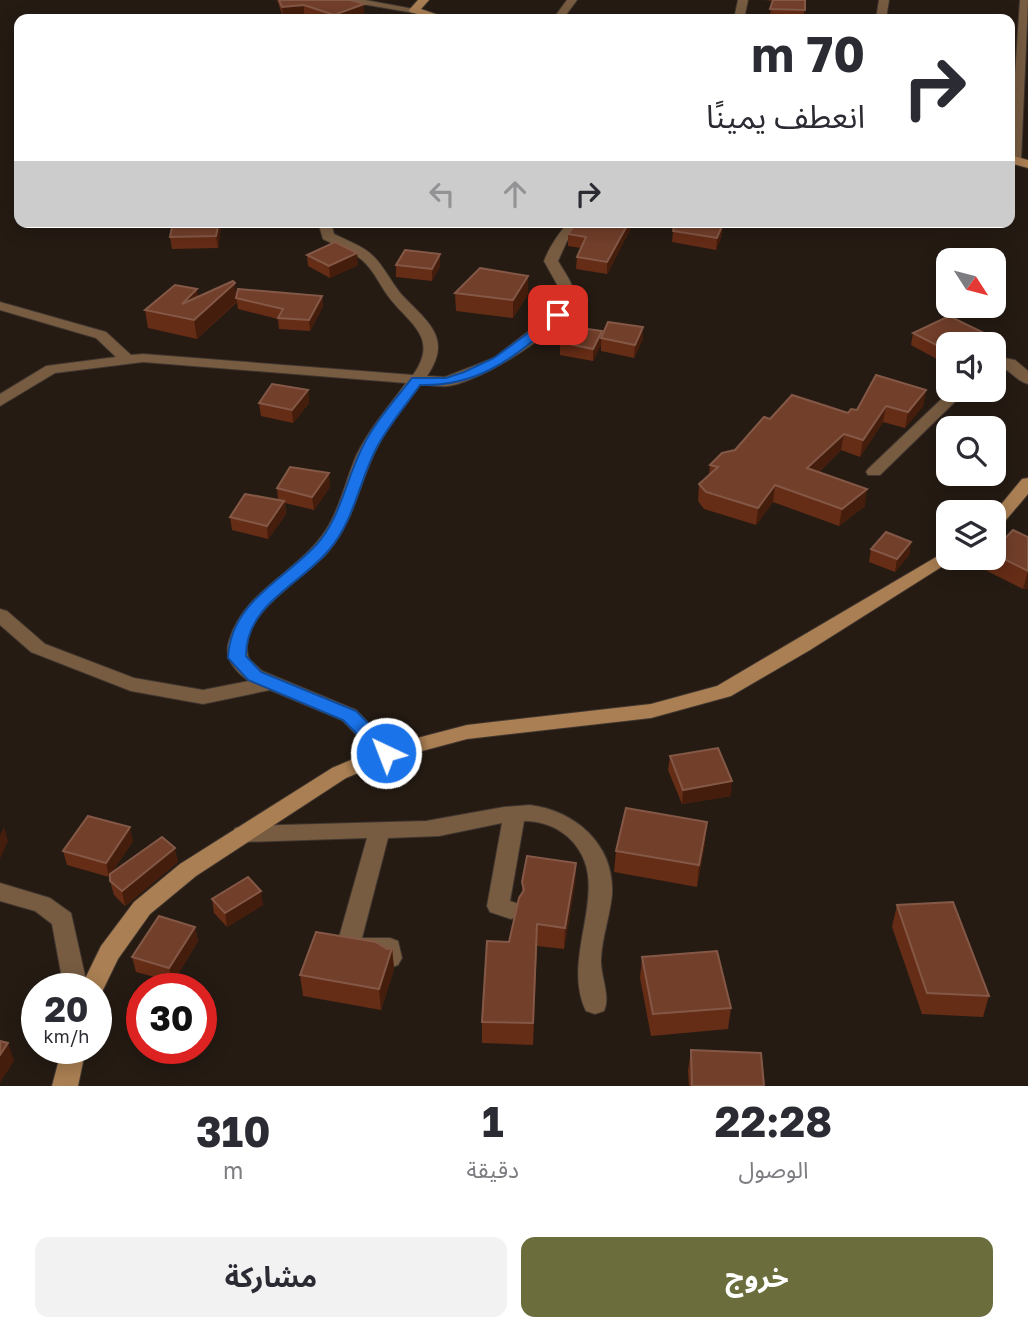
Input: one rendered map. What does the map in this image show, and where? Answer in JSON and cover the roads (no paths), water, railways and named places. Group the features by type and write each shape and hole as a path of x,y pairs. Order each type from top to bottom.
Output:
{"street":[{"path":"344,0 428,14"},
{"path":"414,10 424,0"},
{"path":"1018,161 1025,0"},
{"path":"326,228 328,236 367,257 395,296 425,326 431,345 429,362 369,447 339,525 322,548 263,599 246,623 237,642 237,658 254,676 349,715 386,753"},
{"path":"0,401 51,369 142,358 447,382 499,361 558,315 567,297 566,288 551,261 555,248 570,228"},
{"path":"0,306 101,334 128,360"},
{"path":"1006,362 1028,379"},
{"path":"874,472 947,402"},
{"path":"1006,509 1028,483"},
{"path":"100,973 109,953 142,908 188,870 339,773 386,753 467,732 651,711 724,691 803,646 936,563"},
{"path":"0,615 38,648 131,684 203,697 272,683"},
{"path":"243,834 283,835 332,830 379,832 442,827 514,815 544,815 561,821 593,852 601,883 589,966 595,1004"},
{"path":"510,910 498,906 514,815"},
{"path":"379,832 348,948 390,948 390,958"},
{"path":"0,892 42,904 63,919 73,973"},
{"path":"65,1086 70,1064"}]}
